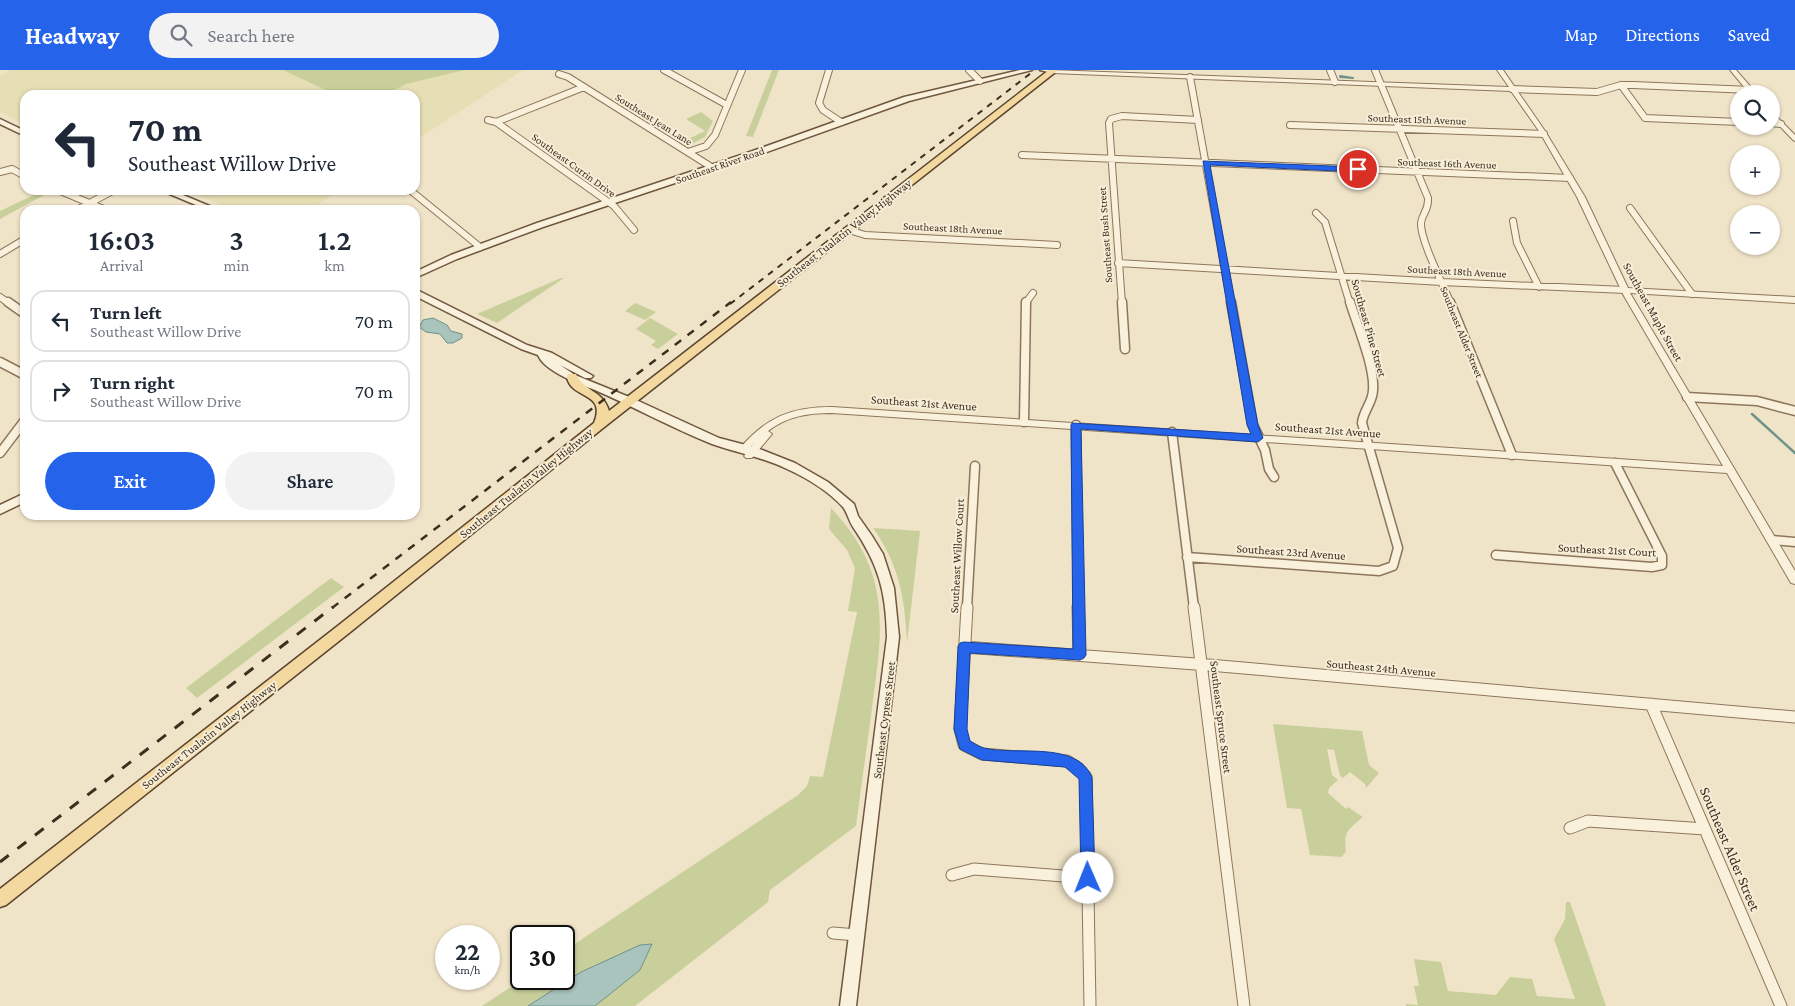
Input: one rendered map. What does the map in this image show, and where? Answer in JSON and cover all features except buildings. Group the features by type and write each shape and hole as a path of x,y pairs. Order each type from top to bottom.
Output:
{"main road":[{"name":"Southeast River Road","path":"420,273 480,248 713,168 839,121 980,80 1029,70"},
{"path":"1043,70 1053,71"},
{"name":"Southeast Tualatin Valley Highway","path":"0,899 344,629 599,425 1053,71"},
{"path":"0,121 20,131"},
{"path":"176,195 202,205"},
{"path":"420,295 524,347 543,355 549,355 617,390 630,401"},
{"path":"543,355 545,360 572,377 630,401"},
{"path":"572,377 573,382 601,402 604,412 599,425"},
{"name":"Southeast Cypress Street","path":"630,401 774,465 824,493 844,511 851,514 865,533 883,568 890,594 893,621 886,705 848,1006"},
{"path":"0,510 20,500"}],"street":[{"path":"664,70 727,106"},
{"path":"688,152 706,146 715,135 742,70"},
{"path":"829,70 820,97 820,103 828,114 839,121"},
{"path":"969,70 980,80"},
{"path":"1330,70 1335,82"},
{"name":"Southeast Alder Street","path":"1375,70 1428,198 1429,208 1421,222 1423,235 1512,455"},
{"name":"Southeast Maple Street","path":"1500,70 1544,134 1570,178 1585,204 1625,290 1795,580"},
{"path":"1733,70 1746,85"},
{"path":"1053,71 1597,92 1621,85 1730,91"},
{"name":"Southeast Jean Lane","path":"559,74 568,77 713,168"},
{"path":"1190,77 1253,425 1264,450 1269,469 1274,477"},
{"path":"1621,85 1645,118 1730,122"},
{"path":"488,120 496,122 584,87"},
{"name":"Southeast Bush Street","path":"1125,349 1109,123 1111,119 1122,116 1198,120"},
{"name":"Southeast Currin Drive","path":"496,122 614,206 634,230"},
{"path":"1781,124 1795,139"},
{"name":"Southeast 15th Avenue","path":"1290,125 1544,134"},
{"name":"Southeast 16th Avenue","path":"1022,155 1570,178"},
{"path":"0,172 12,169 20,173"},
{"path":"70,195 95,205"},
{"path":"86,205 105,195"},
{"path":"416,195 480,248"},
{"path":"1630,208 1692,294"},
{"name":"Southeast Pine Street","path":"1316,213 1325,222 1373,380 1372,398 1362,414 1367,445 1398,548 1393,566"},
{"path":"1513,221 1517,243 1539,287"},
{"name":"Southeast 18th Avenue","path":"849,230 865,235 1057,244"},
{"path":"0,254 20,242"},
{"name":"Southeast 18th Avenue","path":"1118,263 1795,300"},
{"path":"1024,422 1025,304 1033,293"},
{"path":"0,297 20,311"},
{"path":"0,362 20,372"},
{"path":"1688,397 1764,403 1784,406 1795,411"},
{"name":"Southeast 21st Avenue","path":"748,453 773,429 805,412 832,410 1730,470"},
{"path":"1076,425 1080,655"},
{"path":"0,454 20,428"},
{"name":"Southeast Spruce Street","path":"1172,432 1244,1006"},
{"name":"Southeast 21st Court","path":"1496,555 1652,567 1662,565 1662,556 1615,463"},
{"name":"Southeast Willow Court","path":"975,466 960,729 964,745 982,754 1067,761 1078,768 1086,777 1090,1006"},
{"path":"1772,540 1795,542"},
{"name":"Southeast 23rd Avenue","path":"1187,557 1379,571 1393,566"},
{"name":"Southeast 24th Avenue","path":"964,647 1200,664 1795,717"},
{"name":"Southeast Alder Street","path":"1651,704 1781,1006"},
{"path":"1570,828 1588,820 1705,829"},
{"path":"952,875 974,869 1088,878"},
{"path":"833,933 857,935"}],"shaded area":[{"path":"9,70 283,70 325,90 20,90 20,122 0,112 0,76"},
{"path":"465,70 523,70 420,138 420,90 395,90 406,84"},
{"path":"197,195 332,195 318,205 222,205"}],"green space":[{"path":"283,70 465,70 406,84 395,90 325,90"},
{"path":"772,70 779,70 753,137 746,136"},
{"path":"701,112 713,121 705,137 690,145 684,141 705,131 686,119"},
{"path":"34,195 44,195 26,205 20,205 20,208 0,219 0,211"},
{"path":"564,278 497,323 477,314"},
{"path":"635,303 656,312 645,320 625,311"},
{"path":"650,318 678,334 658,349 651,345 656,341 636,329"},
{"path":"831,508 851,532 865,555 874,578 879,602 879,652 856,826 770,890 768,902 635,1006 482,1006 510,988 510,990 575,990 575,944 798,795 807,786 810,776 823,777 857,612 848,611 855,568 847,550 829,529"},
{"path":"873,528 920,531 907,643 899,582 889,555"},
{"path":"331,578 344,587 197,698 186,688"},
{"path":"1273,724 1362,731 1369,765 1379,773 1366,788 1365,784 1350,772 1343,778 1340,776 1334,750 1327,749 1332,775 1338,780 1329,788 1328,793 1346,809 1348,807 1363,817 1348,831 1345,839 1346,851 1342,857 1310,855 1301,809 1287,808"},
{"path":"1566,902 1570,902 1606,1006 1406,1006 1406,1004 1418,1005 1414,986 1419,986 1414,959 1441,962 1448,991 1496,995 1510,977 1532,979 1537,996 1575,999 1554,939 1565,919"}],"water":[{"path":"433,318 447,325 451,331 462,334 462,338 453,343 447,343 440,334 426,332 420,328 423,320"},
{"path":"652,944 640,970 595,1006 528,1006 553,990 575,990 575,976 640,945"}],"waterway":[{"path":"1340,76 1353,78 1340,77"},
{"path":"1752,414 1795,453"}],"railway":[{"path":"730,304 1035,70"},
{"path":"332,608 731,302"},
{"path":"0,862 333,607"}],"route":[{"path":"1088,878 1086,777 1078,768 1067,761 982,754 964,745 960,729 964,647 1080,655 1076,425 1258,438 1253,425 1206,163 1358,169"}]}
